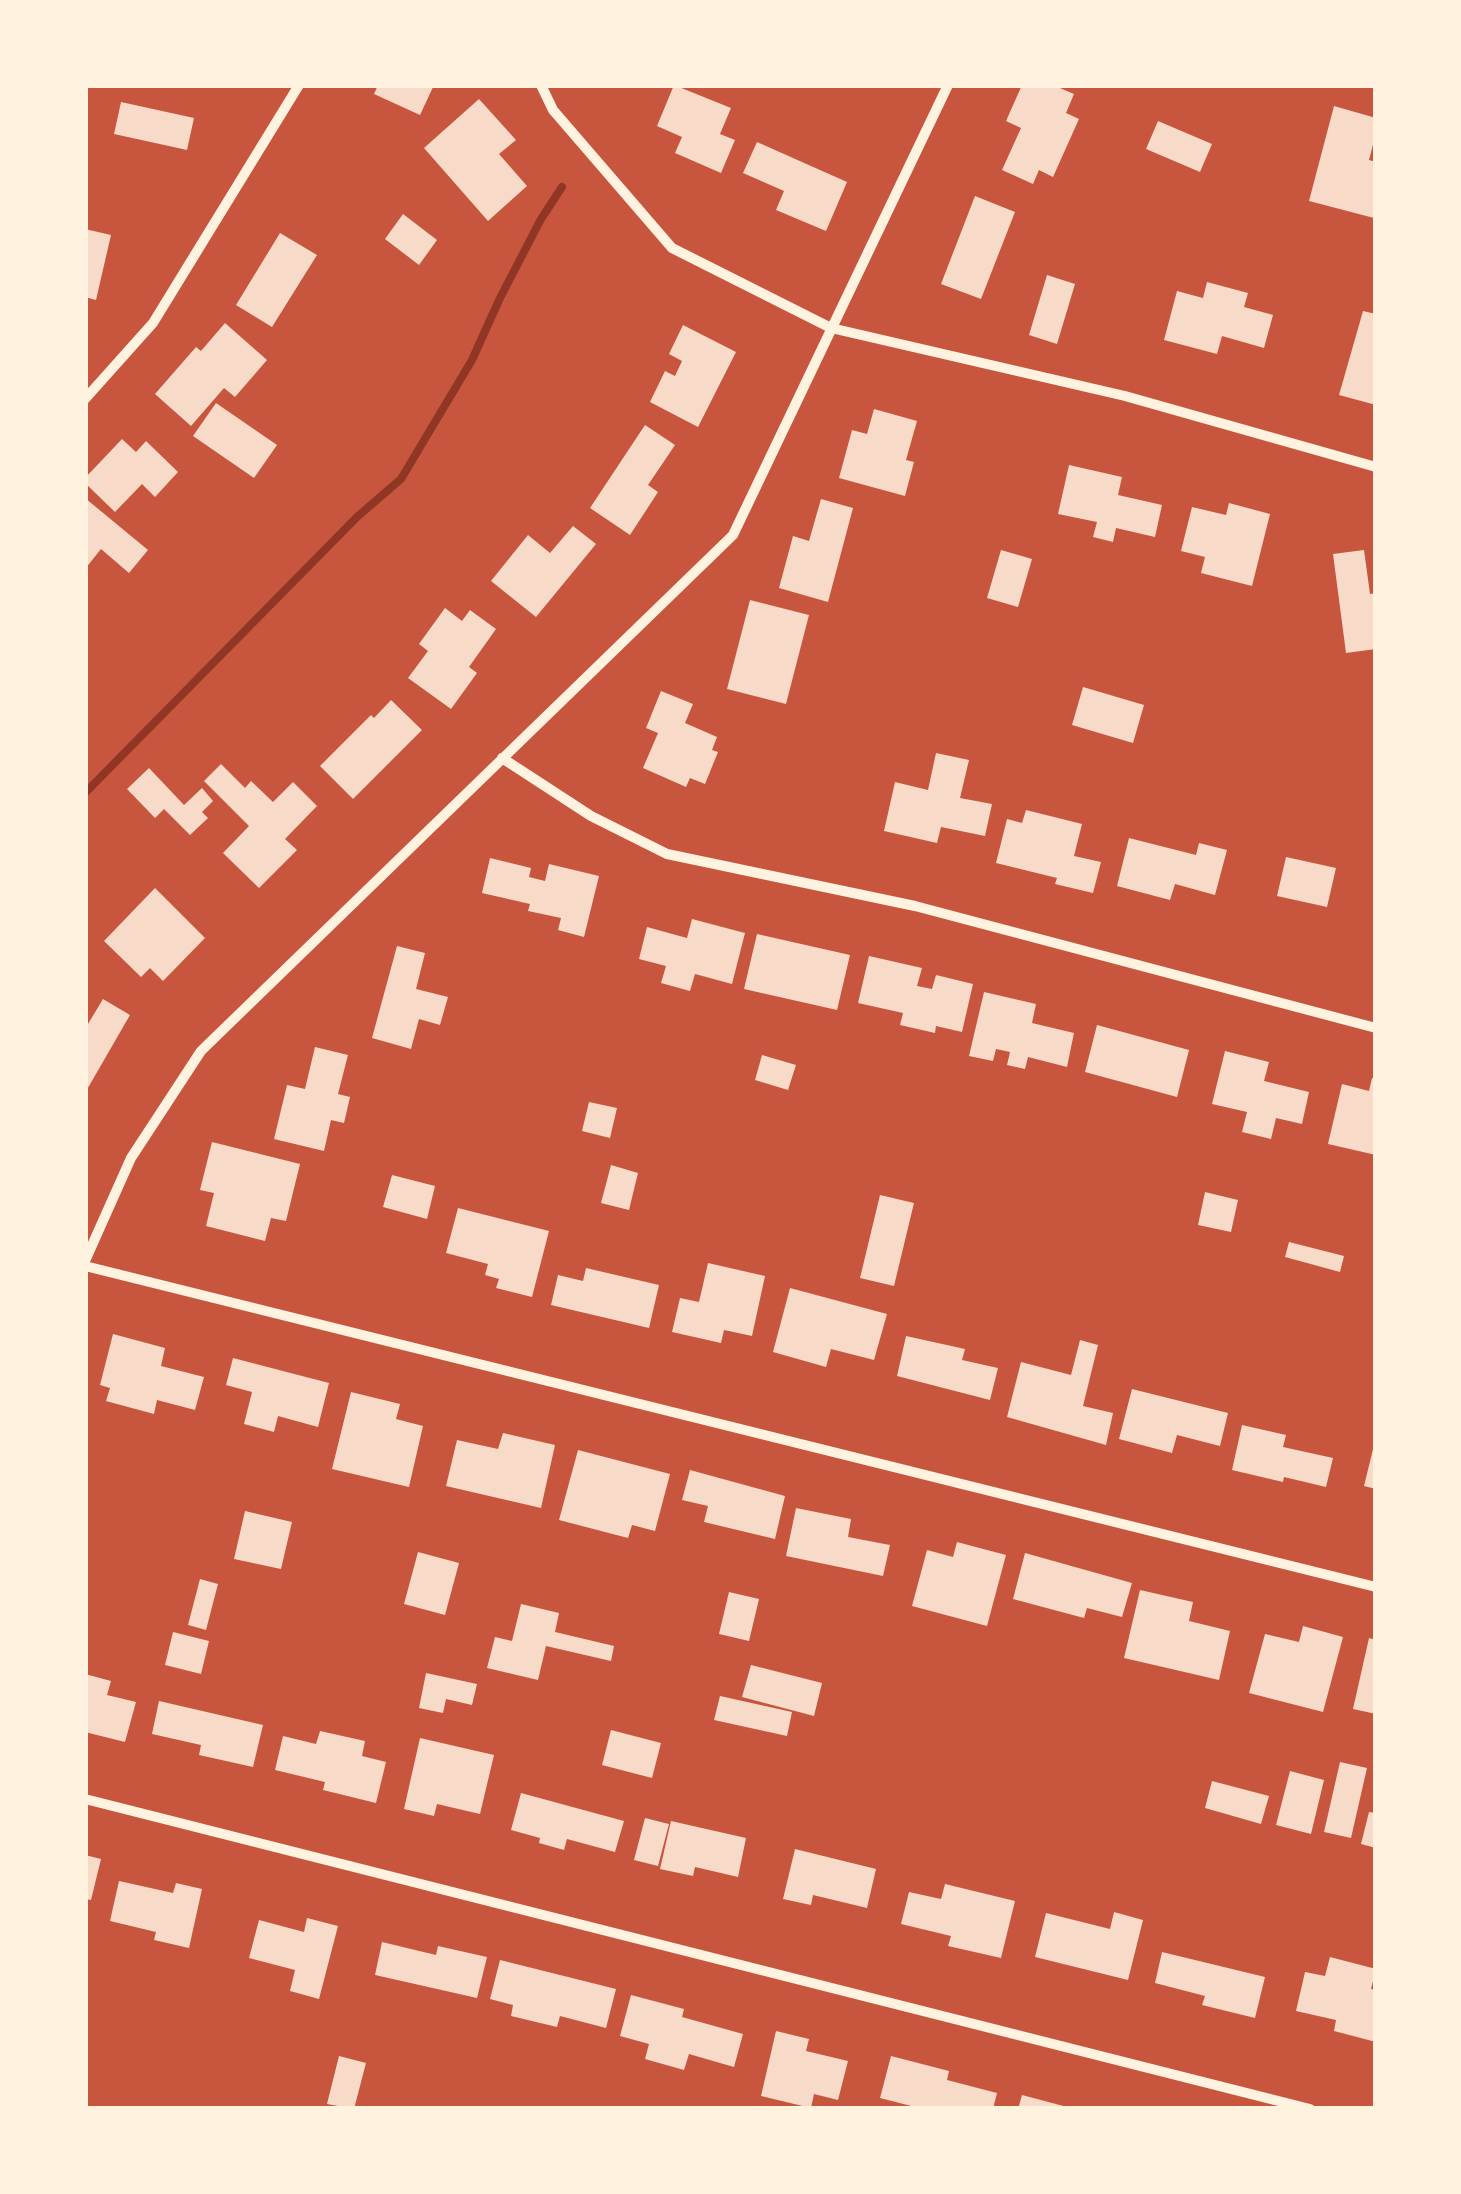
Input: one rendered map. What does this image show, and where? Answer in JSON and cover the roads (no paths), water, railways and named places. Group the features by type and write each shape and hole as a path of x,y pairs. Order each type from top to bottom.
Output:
{"street":[{"path":"85,398 152,323 298,85"},
{"path":"541,85 552,110 672,248 831,328 1125,396 1376,467"},
{"path":"948,85 733,534 202,1050 132,1158 85,1264 1376,1587"},
{"path":"502,758 590,816 667,854 915,906 1376,1028"},
{"path":"85,1799 1310,2109"}],"waterway":[{"path":"85,793 357,517 401,479 472,360 541,219 562,187"}]}
